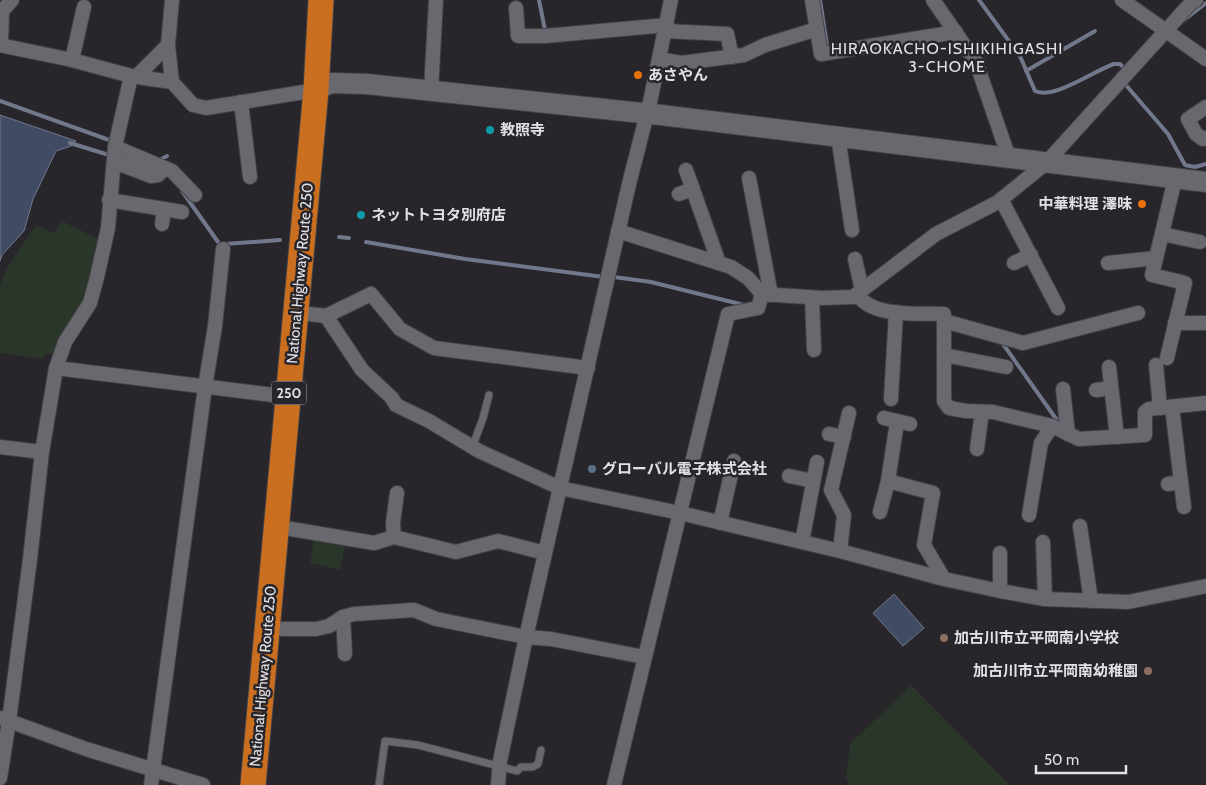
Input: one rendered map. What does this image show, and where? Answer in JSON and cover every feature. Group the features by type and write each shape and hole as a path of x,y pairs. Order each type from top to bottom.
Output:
{"highway":[{"name":"National Highway Route 250","path":"269,785 291,529 318,315 323,86 321,0"},
{"name":"National Highway Route 250","path":"254,785 289,397 323,86 337,0"}],"street":[{"path":"12,0 2,11 1,45 72,60 133,76 172,82"},
{"path":"172,0 168,45 172,82 193,105 206,108 323,86 367,84 838,136 1206,182"},
{"path":"431,91 428,25 436,0"},
{"path":"498,785 499,767 526,637 618,231 647,114 671,0"},
{"path":"812,0 821,54 956,32"},
{"path":"933,0 976,62 1009,158"},
{"path":"1122,0 1206,59"},
{"path":"618,231 719,263 740,272 766,295 852,298 936,234 1002,199 1046,163 1165,31 1196,0"},
{"path":"72,60 84,7"},
{"path":"516,8 518,36 666,28 727,34 732,57"},
{"path":"659,59 681,63 744,56 765,45 817,29"},
{"path":"0,778 5,719 30,559 42,452 56,368 65,342 90,303 108,228 115,147 133,76 168,45"},
{"path":"241,102 250,177"},
{"path":"1206,108 1188,119 1196,134 1203,139 1206,138"},
{"path":"838,136 852,230"},
{"path":"115,147 161,172"},
{"path":"114,162 151,176 161,172 172,171 189,181 195,195"},
{"path":"686,170 719,263"},
{"path":"614,785 728,314 758,308 766,295 750,216 749,178"},
{"path":"1175,179 1152,275 1185,283 1175,323 1161,361 1174,483 1184,507"},
{"path":"679,194 693,189"},
{"path":"1002,199 1030,255 1056,288 1058,308"},
{"path":"109,200 182,212"},
{"path":"162,224 164,209"},
{"path":"1162,234 1200,242"},
{"path":"151,785 204,387 215,326 223,249"},
{"path":"1014,262 1030,255"},
{"path":"1108,263 1156,258"},
{"path":"855,259 860,300 886,312 944,314 944,401 950,408 966,412 993,412 1052,426 1079,439 1146,435 1145,412 1150,409 1206,403"},
{"path":"588,368 434,348 400,329 371,294 318,315 362,370 392,398 396,405 429,421 472,448 560,488 720,522 944,579 1045,599 1128,602 1206,586"},
{"path":"812,298 814,350"},
{"path":"892,399 896,312"},
{"path":"944,321 1007,334 1023,343 1049,332 1106,316 1138,313"},
{"path":"1175,323 1206,323"},
{"path":"944,355 997,370"},
{"path":"1109,367 1116,437"},
{"path":"56,368 289,397"},
{"path":"1096,390 1111,388"},
{"path":"1063,389 1068,434"},
{"path":"977,448 982,412"},
{"path":"802,542 822,486 844,437 850,413"},
{"path":"880,512 888,481 897,421"},
{"path":"1029,515 1038,501 1041,443 1052,426"},
{"path":"830,434 844,437"},
{"path":"0,447 42,452"},
{"path":"817,462 822,486 844,515 840,551"},
{"path":"720,522 735,471"},
{"path":"789,476 822,486"},
{"path":"888,481 933,493 924,545 944,579"},
{"path":"394,537 393,523 397,493"},
{"path":"1080,526 1091,601"},
{"path":"291,529 374,543 394,537 456,552 498,541 545,553"},
{"path":"1043,542 1045,599"},
{"path":"1000,553 1000,591"},
{"path":"282,628 316,629 328,626 343,617 354,614 414,610 436,619 526,637 552,639 644,657"},
{"path":"343,617 345,654"},
{"path":"5,719 86,750 203,785"}],"lane":[{"path":"472,448 489,395"},
{"path":"379,785 385,741 418,745 517,771 521,767 533,767 538,764 541,750"}],"green space":[{"path":"62,221 100,240 87,300 56,355 45,354 43,359 0,353 0,287 3,277 36,225 54,233"},
{"path":"314,538 321,539 320,542 345,546 340,570 310,563"},
{"path":"911,685 1010,785 849,785 846,778 850,744"}],"water":[{"path":"0,115 76,141 71,146 56,151 33,199 24,231 2,255 0,261"},
{"path":"894,594 924,628 903,646 873,613"}],"waterway":[{"path":"539,0 545,30"},
{"path":"820,0 827,45"},
{"path":"979,0 1020,56 1035,91 1043,93 1063,88 1114,64 1120,64 1126,70"},
{"path":"1184,20 1206,3"},
{"path":"1026,71 1095,31"},
{"path":"1125,84 1168,134 1185,165 1195,167 1206,164"},
{"path":"0,101 112,141"},
{"path":"70,143 109,155"},
{"path":"158,161 167,156"},
{"path":"182,191 218,242"},
{"path":"339,237 349,238"},
{"path":"225,244 280,240"},
{"path":"366,242 465,259 604,277"},
{"path":"614,277 651,282 744,305"},
{"path":"1000,342 1059,423"}],"place":[{"name":"あさやん","path":"638,75"},
{"name":"教照寺","path":"490,130"},
{"name":"中華料理 澤味","path":"1142,204"},
{"name":"ネットトヨタ別府店","path":"361,215"},
{"name":"グローバル電子株式会社","path":"592,469"},
{"name":"加古川市立平岡南小学校","path":"944,638"},
{"name":"加古川市立平岡南幼稚園","path":"1148,671"}],"district":[{"name":"HIRAOKACHO-ISHIKIHIGASHI 3-CHOME","path":"947,57"}]}
